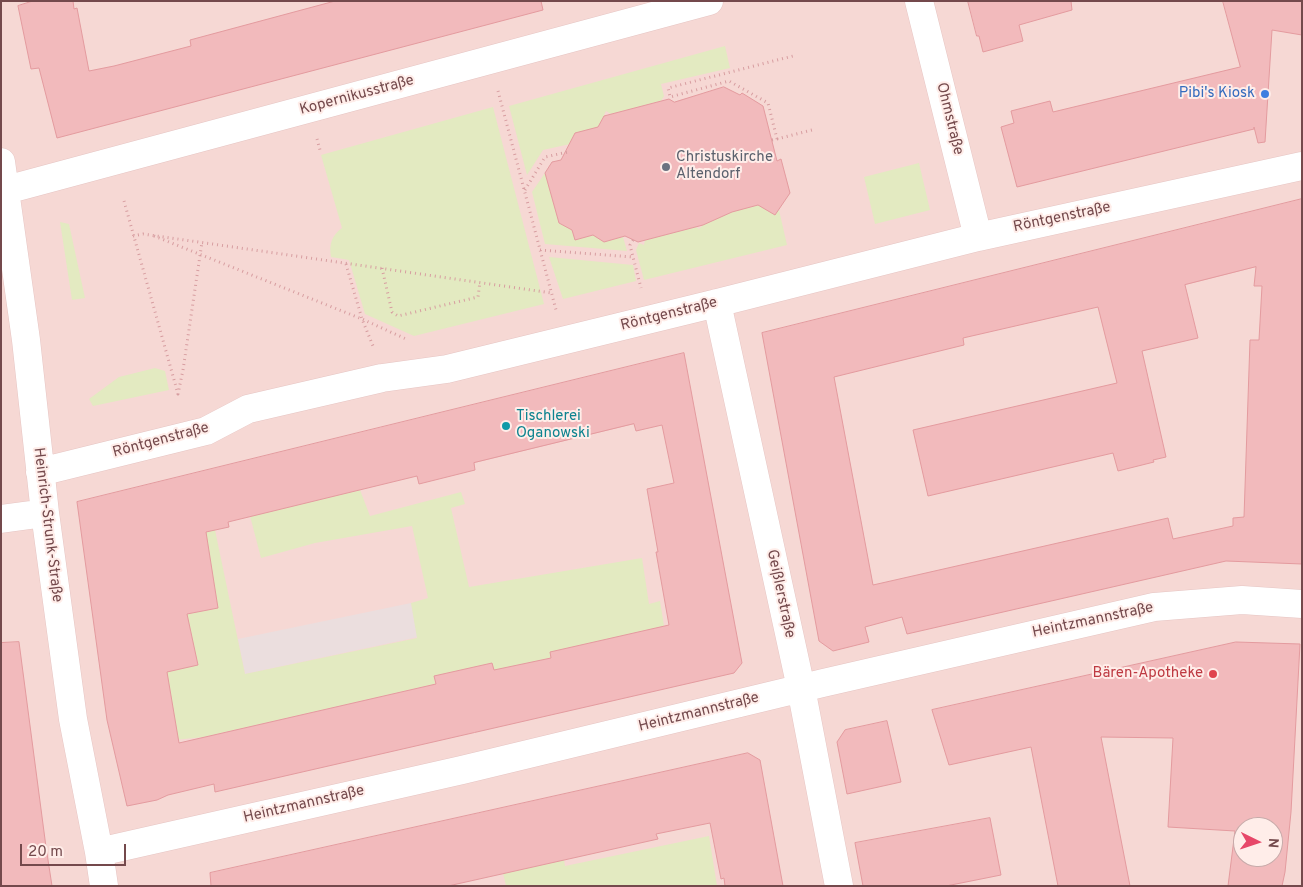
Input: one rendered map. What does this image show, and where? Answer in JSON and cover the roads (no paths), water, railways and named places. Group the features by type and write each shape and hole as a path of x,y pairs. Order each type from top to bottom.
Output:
{"street":[{"name":"Kopernikusstraße","path":"6,190 708,1"},
{"name":"Ohmstraße","path":"919,1 978,237"},
{"name":"Heinrich-Strunk-Straße","path":"1,162 26,340 45,513 73,719 104,886"},
{"name":"Röntgenstraße","path":"40,472 206,431 248,409 382,378 447,369 978,237 1302,166"},
{"name":"Geißlerstraße","path":"717,303 801,688 839,886"},
{"path":"1,519 45,513"},
{"name":"Heintzmannstraße","path":"99,852 462,770 801,688 1154,607 1242,600 1302,604"}],"place":[{"name":"Pibi's Kiosk","path":"1265,94"},
{"name":"Christuskirche Altendorf","path":"666,167"},
{"name":"Tischlerei Oganowski","path":"506,426"},
{"name":"Bären-Apotheke","path":"1213,674"}]}
